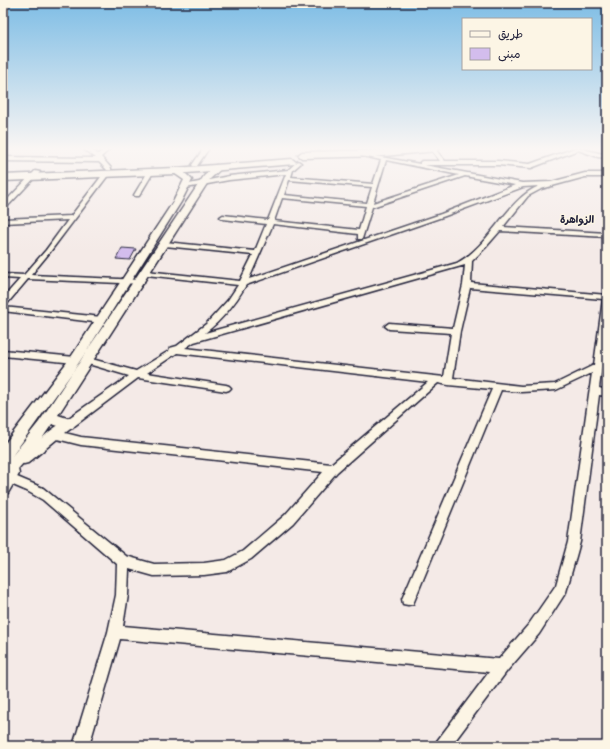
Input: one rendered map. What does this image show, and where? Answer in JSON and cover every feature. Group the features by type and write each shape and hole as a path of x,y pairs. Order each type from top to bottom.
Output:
{"street":[{"path":"3,208 27,183"},
{"path":"3,303 28,276 99,183"},
{"path":"137,196 144,183"},
{"path":"6,475 8,445 31,422 75,360 127,281 186,186 186,183"},
{"path":"186,186 200,183"},
{"path":"6,475 50,426 112,322 204,183"},
{"path":"50,426 68,424 191,339 230,303 243,283 270,222 285,183"},
{"path":"352,183 376,186"},
{"path":"359,243 377,183"},
{"path":"280,196 369,205 389,201 441,183"},
{"path":"510,183 522,185 551,184"},
{"path":"191,339 450,269 469,260 500,229 526,195 539,188 555,183"},
{"path":"146,272 243,283 444,215 522,185"},
{"path":"223,217 362,232"},
{"path":"3,221 72,218"},
{"path":"500,229 607,235"},
{"path":"165,244 256,254"},
{"path":"448,382 456,331 467,285 469,260"},
{"path":"3,276 140,282"},
{"path":"442,746 502,666 534,629 562,588 574,542 607,298 467,285"},
{"path":"3,309 102,320"},
{"path":"389,326 456,331"},
{"path":"173,350 497,388 528,389 556,387 597,367"},
{"path":"3,353 75,360"},
{"path":"88,361 137,375 226,388"},
{"path":"6,475 34,488 54,500 76,522 123,560 154,570 204,569 227,566 247,555 290,519 333,468 435,381"},
{"path":"408,598 497,388"},
{"path":"594,391 607,393"},
{"path":"31,422 50,426 81,441 333,468"},
{"path":"81,746 115,632 122,595 123,560"},
{"path":"115,632 502,666"}],"building":[{"path":"122,248 136,249 130,260 116,259"}],"district":[{"name":"الزواهرة","path":"577,219"}]}
